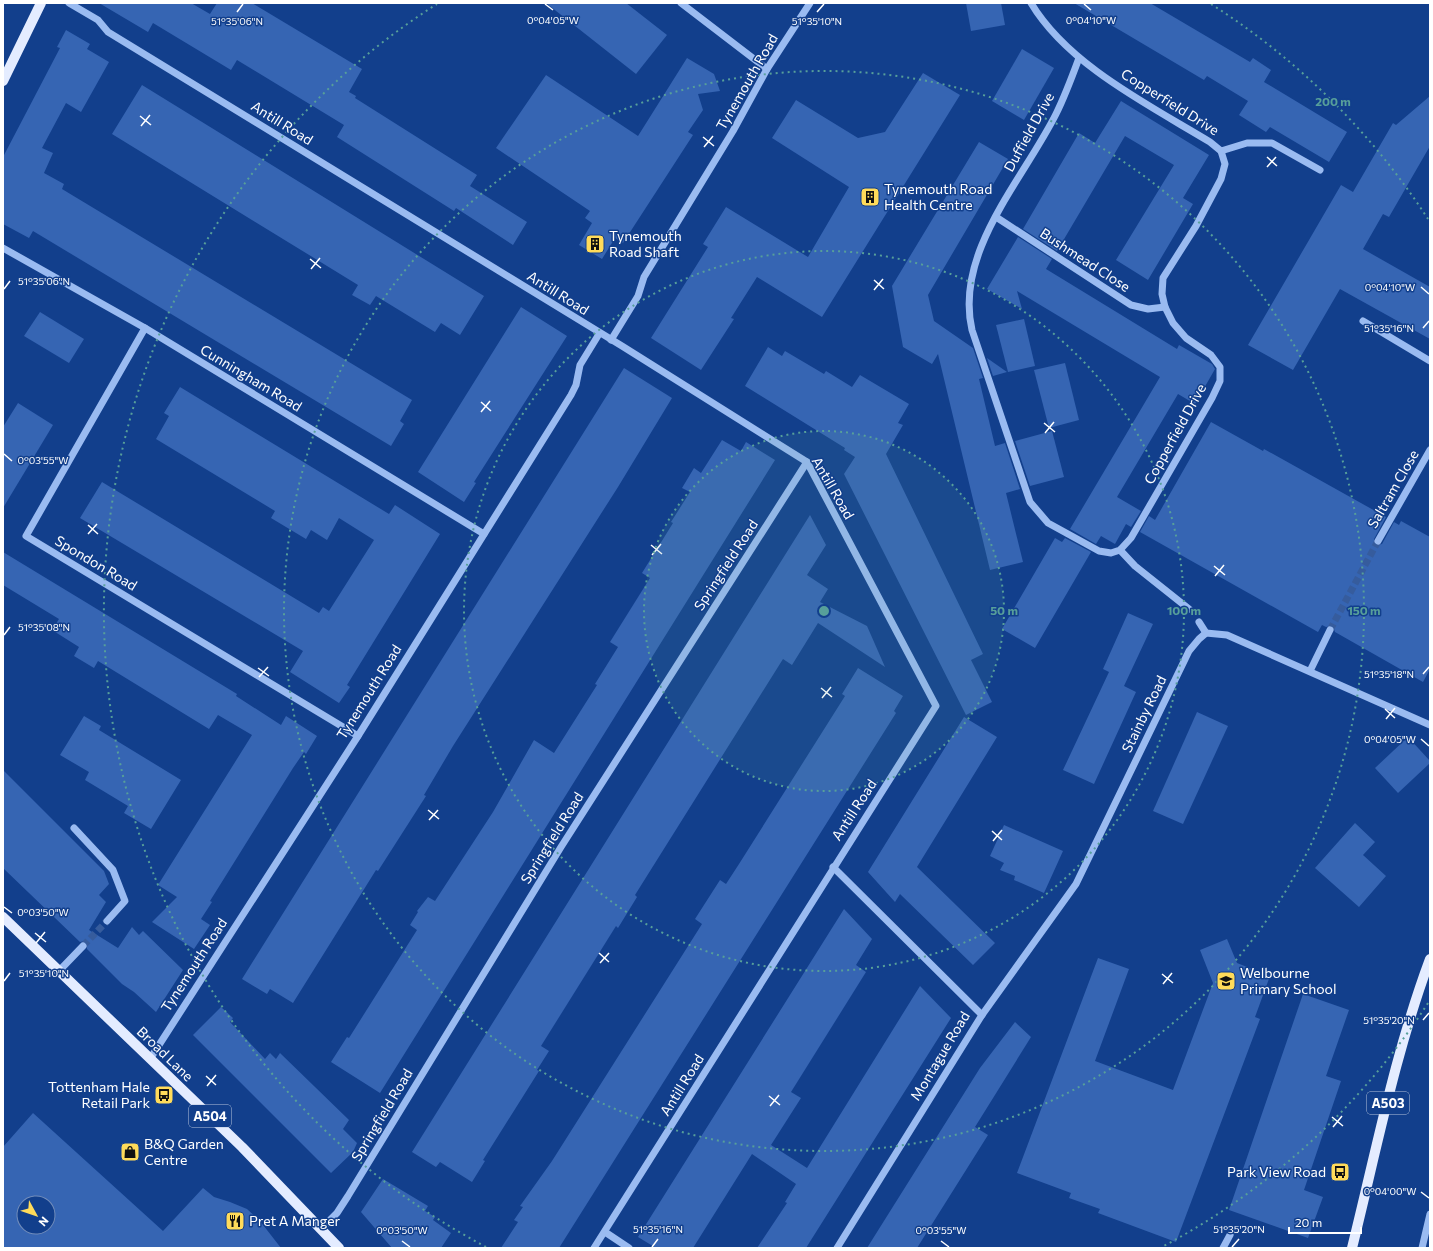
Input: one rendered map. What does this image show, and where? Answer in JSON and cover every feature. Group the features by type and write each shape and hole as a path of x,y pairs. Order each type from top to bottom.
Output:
{"main road":[{"path":"3,81 41,3"},
{"name":"Broad Lane","path":"3,917 58,972 242,1147 339,1248"},
{"name":"A503","path":"1352,1248 1400,1054 1418,993 1430,959"}],"street":[{"name":"Antill Road","path":"69,3 98,20 108,32 611,340 807,462 936,706 594,1248"},
{"path":"681,3 767,69"},
{"name":"Tynemouth Road","path":"611,340 638,296 644,277 733,131 767,69 810,3"},
{"name":"Copperfield Drive","path":"1032,3 1042,21 1079,58 1120,86 1210,142 1221,151 1225,164 1222,179 1196,226 1163,278 1162,294 1165,307 1173,323 1186,338 1211,355 1220,367 1220,381 1212,398 1131,538 1120,550"},
{"name":"Duffield Drive","path":"1079,58 1056,115 996,217 972,272 968,313 972,330 990,379 1030,502 1048,523 1099,551 1111,553 1120,550"},
{"path":"1221,151 1247,143 1272,143 1320,170"},
{"name":"Bushmead Close","path":"996,217 1130,306 1148,309 1165,307"},
{"name":"Cunningham Road","path":"3,248 145,328 484,534"},
{"path":"1363,321 1430,361"},
{"name":"Spondon Road","path":"145,328 26,536 358,736"},
{"name":"Tynemouth Road","path":"150,1058 358,736 484,534 576,385 580,365 599,334"},
{"name":"Saltram Close","path":"1378,541 1430,450"},
{"name":"Springfield Road","path":"322,1229 337,1213 348,1196 561,847 807,462"},
{"path":"1120,550 1135,566 1189,609"},
{"path":"1199,622 1206,634 1227,635 1430,725"},
{"path":"1310,672 1330,630"},
{"name":"Stainby Road","path":"982,1015 1076,884 1189,651 1199,639 1206,634"},
{"path":"74,828 113,870 125,901 107,921"},
{"name":"Montague Road","path":"833,867 982,1015 837,1248"},
{"path":"58,972 83,946"},
{"path":"1422,1248 1430,1214"},
{"path":"605,1232 629,1248"},
{"path":"1223,1248 1230,1235"}],"building":[{"path":"99,3 191,3 210,14 217,3 252,3 362,69 349,92 356,96 355,98 477,175 470,186 527,222 513,245 456,208 454,211 337,137 344,125 237,60 231,70 153,23 148,32"},
{"path":"546,3 626,3 667,35 636,74"},
{"path":"966,3 1001,3 1005,25 971,31"},
{"path":"1074,3 1150,3 1250,62 1253,58 1271,70 1264,82 1347,132 1329,162 1270,127 1266,132 1239,115 1248,101 1207,76 1204,80"},
{"path":"66,30 90,44 87,49 109,62 81,112 66,103 42,148 53,153 44,173 64,184 62,189 412,400 400,421 404,424 391,446 33,231 29,238 3,224 3,157 60,48 57,47"},
{"path":"1022,49 1054,68 1024,120 992,101"},
{"path":"687,58 714,74 720,91 698,94 703,110 688,132 693,135 623,243 615,238 602,259 579,245 592,223 585,218 590,211 496,148 546,75 638,136"},
{"name":"Tynemouth Road Health Centre","path":"923,73 960,95 822,317 757,277 731,318 734,319 701,370 651,338 708,247 703,244 726,207 808,257 849,187 772,138 796,100 858,138 885,132"},
{"path":"142,85 484,296 460,335 441,323 435,332 376,296 370,305 352,295 358,285 112,134"},
{"path":"1430,96 1430,146 1389,217 1383,214 1363,249 1430,287 1430,339 1340,289 1293,370 1248,345 1341,185 1353,192 1393,123 1396,125"},
{"path":"1121,101 1209,155 1183,198 1193,204 1148,280 1116,260 1174,165 1125,136 1057,251 1023,229 1079,133 1095,143"},
{"path":"979,142 1008,159 928,295 934,321 973,348 983,378 979,379 995,446 1005,443 1020,489 1006,493 1023,562 990,570 938,354 932,364 903,347 892,286"},
{"path":"1018,237 1052,259 1046,269 1177,349 1179,345 1212,364 1215,369 1195,404 1178,394 1117,497 1141,511 1131,527 1126,524 1115,544 1101,536 1096,544 1070,529 1160,377 1017,291 1022,309 987,289"},
{"path":"521,307 567,336 474,482 476,483 464,502 418,472"},
{"path":"40,312 84,339 69,363 24,336"},
{"path":"1024,319 1035,366 1008,372 996,325"},
{"path":"768,347 782,356 785,351 824,374 826,371 852,387 860,375 909,404 898,423 903,425 886,454 983,654 971,660 992,702 966,715 844,474 855,457 844,450 845,448 745,386"},
{"path":"987,358 1007,372 993,376"},
{"path":"1065,363 1079,420 1049,428 1034,370"},
{"path":"624,368 672,398 618,487 453,746 424,795 426,796 378,871 376,870 293,1003 270,989 267,994 242,979"},
{"path":"180,387 389,514 395,505 440,534 347,685 350,687 339,703 290,672 303,651 80,518 102,482 319,613 323,607 329,611 374,540 339,518 327,540 311,530 306,539 271,518 275,511 156,439 169,416 164,413"},
{"path":"18,403 53,425 3,508 3,427"},
{"path":"1211,422 1263,451 1264,449 1386,517 1374,539 1374,543 1376,545 1382,544 1394,522 1399,525 1401,521 1430,537 1430,669 1423,682 1335,632 1333,626 1326,627 1322,625 1318,632 1140,532 1149,516 1155,520"},
{"path":"1052,431 1064,477 1030,486 1015,441"},
{"path":"722,440 741,451 746,442 775,460 380,1093 331,1062 347,1037 349,1038 417,930 410,925 418,912 417,911 428,897 435,901 493,812 534,740 554,753 597,685 595,684 618,647 610,642 650,578 642,573 690,492 682,488 694,468 701,473"},
{"path":"810,515 826,545 807,575 828,589 820,602 867,626 885,667 818,623 792,665 783,659 635,895 637,897 618,928 616,926 541,1046 549,1051 537,1070 539,1071 483,1160 485,1161 472,1182 440,1162 436,1167 412,1152"},
{"path":"1055,538 1062,542 1065,538 1091,552 1035,648 1002,629"},
{"path":"3,552 237,694 236,696 281,725 286,716 317,736 306,754 304,752 293,768 210,901 212,902 201,919 210,925 194,949 152,922 177,897 158,885 252,735 218,715 209,729 98,661 94,668 74,656 79,647 52,630 59,619 3,585"},
{"path":"1128,613 1153,624 1124,686 1136,692 1094,784 1063,770 1109,672 1103,669"},
{"path":"858,668 903,696 894,711 896,713 559,1248 501,1248 518,1222 514,1220 523,1207 520,1206 552,1161 702,924 695,919 720,880 726,884 739,864 845,696 842,694"},
{"path":"1197,712 1228,726 1183,824 1153,811"},
{"path":"84,716 101,726 99,730 181,780 151,829 124,813 128,806 85,780 89,772 60,755"},
{"path":"964,717 997,737 917,867 995,943 973,965 900,894 895,902 868,872"},
{"path":"1408,737 1430,761 1430,763 1398,793 1375,768"},
{"path":"3,770 104,871 109,884 99,895 106,902 89,930 118,948 132,927 139,935 143,931 183,970 156,1012 134,992 122,984 87,949 87,943 84,941 80,942 3,868"},
{"path":"1355,823 1375,842 1363,855 1386,876 1359,907 1315,868"},
{"path":"1004,825 1063,851 1044,893 1014,880 1015,876 1000,870 1004,863 990,856"},
{"path":"844,909 872,939 856,965 866,972 791,1092 801,1098 771,1145 807,1168 920,986 951,1018 806,1248 757,1248 787,1203 785,1202 796,1184 752,1154 693,1248 656,1248 638,1237"},
{"path":"1227,939 1237,963 1270,976 1255,1017 1260,1019 1176,1242 1098,1213 1100,1209 1069,1198 1071,1193 1017,1173 1098,958 1129,969 1095,1061 1173,1090 1213,983 1200,950"},
{"path":"1303,994 1349,1010 1326,1076 1341,1081 1304,1190 1323,1197 1308,1238 1229,1210"},
{"path":"221,1007 233,1018 230,1022 265,1059 270,1053 276,1059 280,1053 349,1120 343,1129 357,1143 353,1152 331,1173 193,1035"},
{"path":"1015,1022 1031,1037 975,1127 988,1135 917,1248 867,1248 980,1068"},
{"path":"33,1113 163,1231 203,1188 214,1197 247,1209 260,1221 281,1248 3,1248 3,1147"},
{"path":"383,1179 428,1206 425,1211 435,1217 433,1220 451,1233 441,1248 392,1248 361,1212"}],"tunnel":[{"path":"1330,630 1378,541"},
{"path":"83,946 107,921"}],"place":[{"name":"Tynemouth Road Health Centre","path":"870,197"},
{"name":"Tynemouth Road Shaft","path":"595,244"},
{"name":"Welbourne Primary School","path":"1226,981"},
{"name":"Tottenham Hale Retail Park","path":"164,1095"},
{"name":"B&Q Garden Centre","path":"130,1152"},
{"name":"Park View Road","path":"1340,1172"},
{"name":"Pret A Manger","path":"235,1221"}]}
